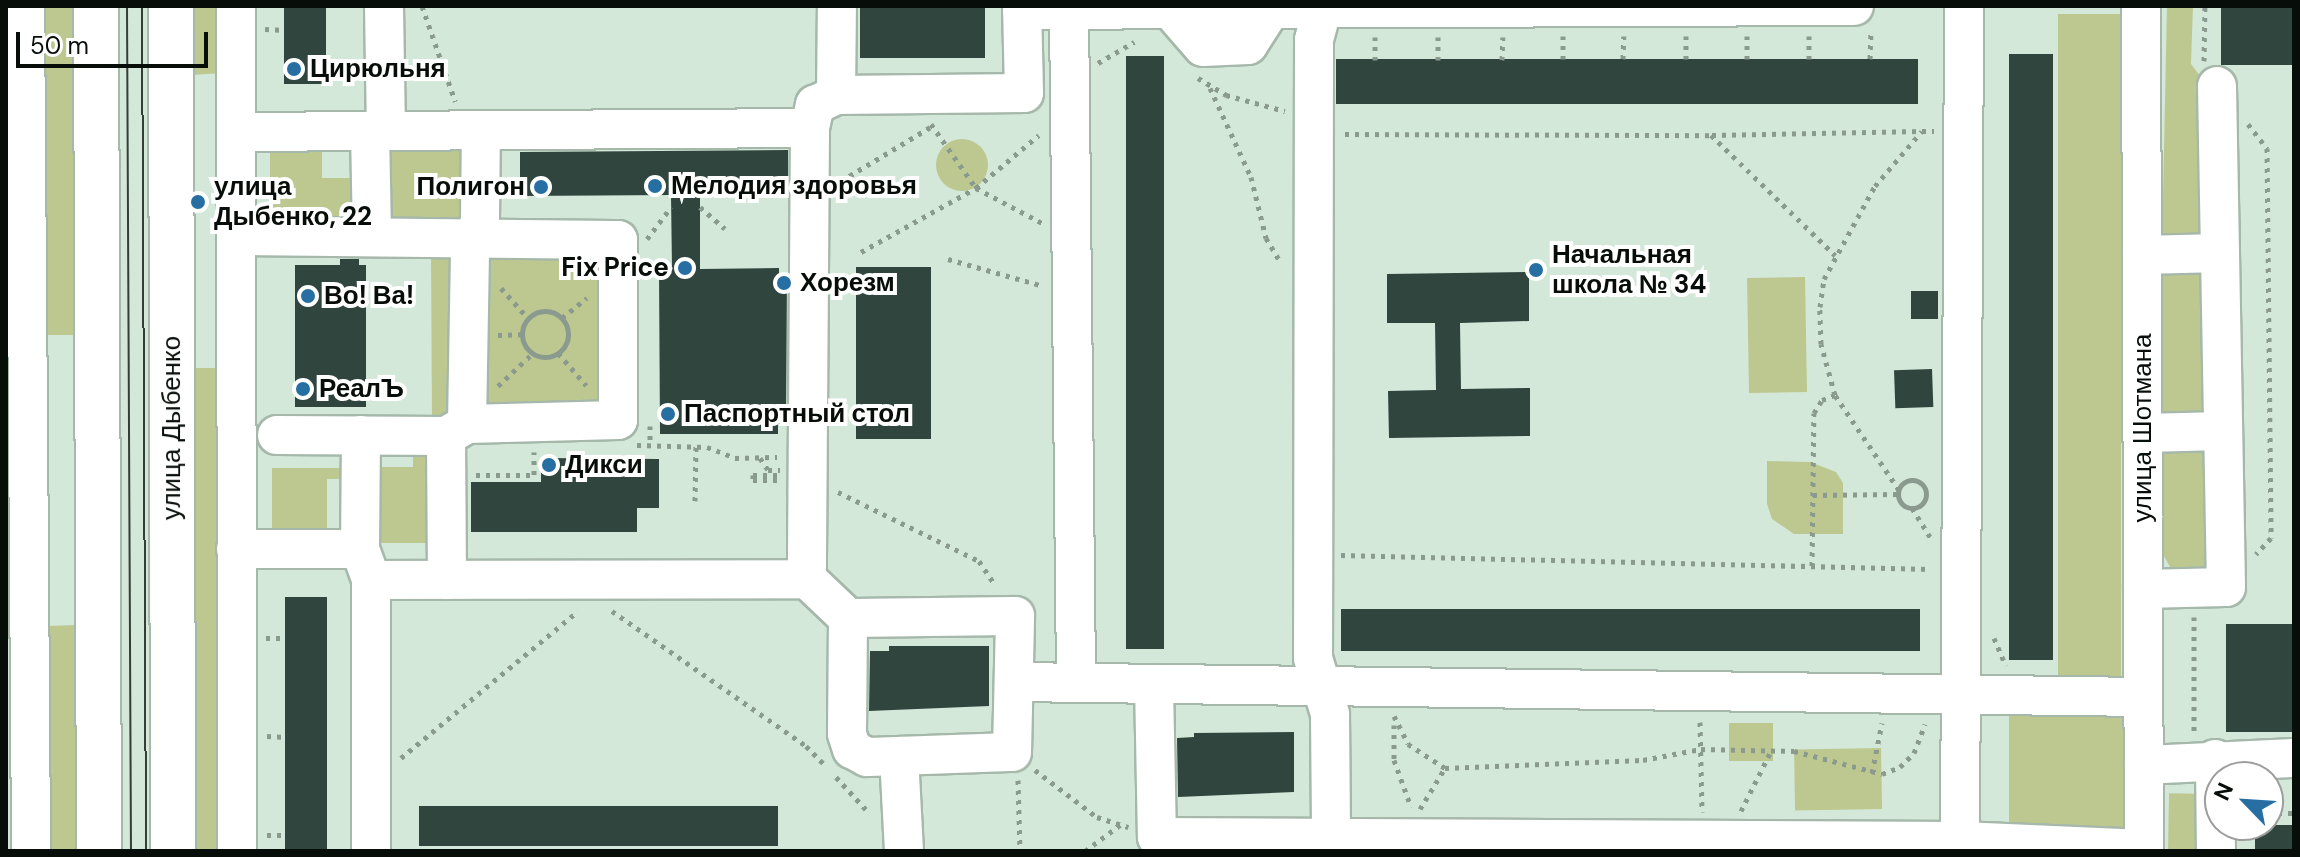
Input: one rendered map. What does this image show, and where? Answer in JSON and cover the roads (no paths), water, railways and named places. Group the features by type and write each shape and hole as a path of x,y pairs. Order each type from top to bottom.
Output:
{"main road":[{"path":"96,6 99,851"},
{"name":"улица Дыбенко","path":"171,6 173,851"}],"street":[{"path":"23,842 25,6"},
{"path":"236,6 237,851"},
{"path":"372,237 384,6"},
{"path":"836,95 837,6"},
{"path":"807,579 810,128 815,105 836,95 1024,93 1022,8 1854,6"},
{"path":"1960,846 1964,6"},
{"name":"улица Шотмана","path":"2141,6 2144,850"},
{"path":"1322,7 1314,40 1313,658 1330,714 1326,846"},
{"path":"1069,10 1076,682"},
{"path":"2143,589 2210,588 2223,431 2217,86"},
{"path":"236,132 810,128"},
{"path":"447,580 470,253 476,238 476,130"},
{"path":"236,236 618,240 618,420 361,435 277,435"},
{"path":"2142,255 2220,253"},
{"path":"2143,433 2223,431"},
{"path":"361,435 371,851"},
{"path":"236,549 365,564 447,580 807,579 848,618 1015,616 1012,752 867,757 852,749 847,734 848,618"},
{"path":"1014,682 2143,697"},
{"path":"1154,684 1157,837 1326,846 1714,840 2144,850"},
{"path":"899,756 904,850"},
{"path":"2144,765 2205,759 2294,758"},
{"path":"2205,759 2216,851"}],"tram line":[{"path":"127,6 131,851"},
{"path":"142,6 146,851"}],"place":[{"name":"Цирюльня","path":"294,69"},
{"name":"Мелодия здоровья","path":"655,186"},
{"name":"Полигон","path":"541,187"},
{"name":"улица Дыбенко, 22","path":"198,202"},
{"name":"Fix Price","path":"685,268"},
{"name":"Начальная школа № 34","path":"1536,270"},
{"name":"Хорезм","path":"784,283"},
{"name":"Во! Ва!","path":"308,296"},
{"name":"РеалЪ","path":"303,389"},
{"name":"Паспортный стол","path":"668,414"},
{"name":"Дикси","path":"549,465"}]}
